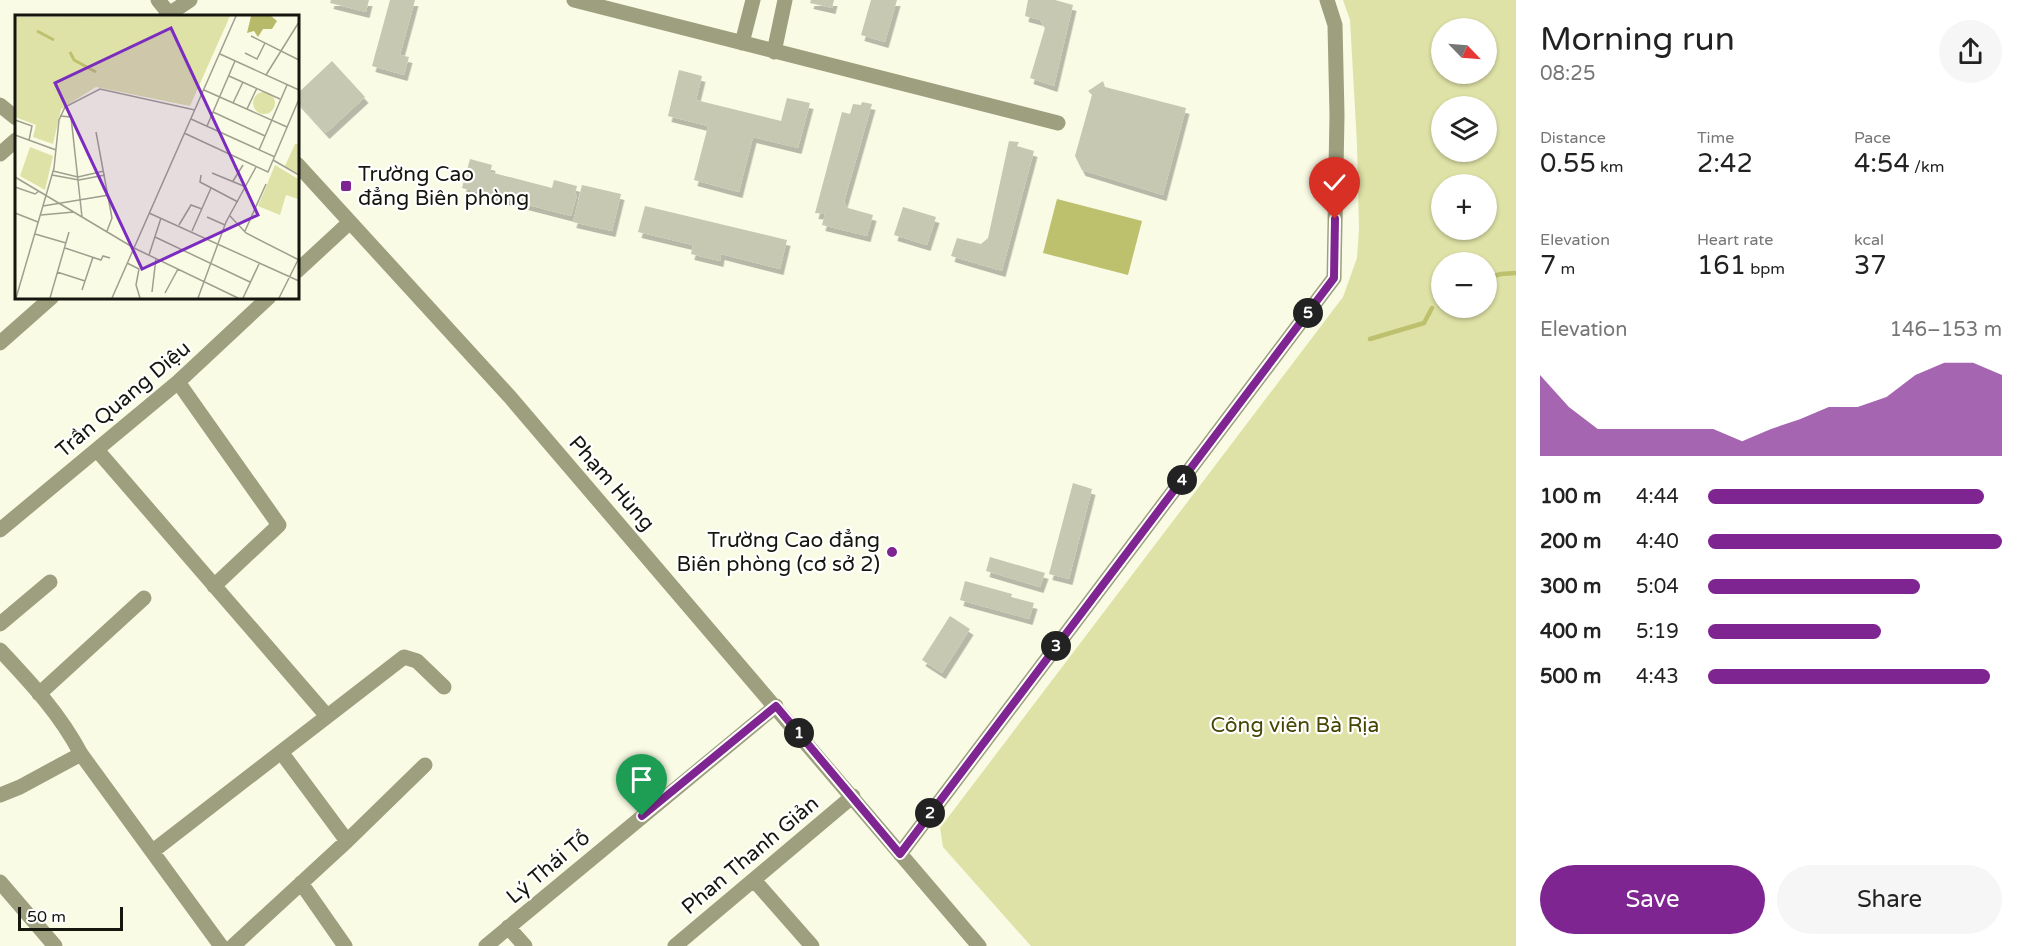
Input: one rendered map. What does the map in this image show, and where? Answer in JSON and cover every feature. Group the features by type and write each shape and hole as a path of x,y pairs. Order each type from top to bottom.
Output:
{"street":[{"path":"158,0 168,15"},
{"path":"170,15 190,0"},
{"path":"574,0 597,3 774,52 1058,123"},
{"path":"742,43 753,0"},
{"path":"774,52 785,0"},
{"path":"900,854 1334,278 1337,115 1335,25 1327,0"},
{"path":"0,105 15,117"},
{"path":"0,154 15,141"},
{"name":"Phạm Hùng","path":"298,165 510,397 979,946"},
{"path":"298,270 350,222"},
{"path":"0,343 51,298"},
{"name":"Trần Quang Diệu","path":"0,530 178,382 268,298"},
{"path":"178,382 279,525 214,586"},
{"path":"97,450 327,716"},
{"path":"0,624 50,582"},
{"path":"39,693 144,598"},
{"path":"0,650 39,693 69,732 81,754 222,946"},
{"path":"153,851 404,657 417,661 444,687"},
{"name":"Lý Thái Tổ","path":"486,946 776,706"},
{"path":"281,752 347,841"},
{"path":"0,795 20,787 81,754"},
{"path":"234,946 425,765"},
{"name":"Phan Thanh Giản","path":"675,946 853,796"},
{"path":"754,880 812,946"},
{"path":"0,882 55,946"},
{"path":"301,883 345,946"},
{"path":"508,927 525,946"}],"green space":[{"name":"Công viên Bà Rịa","path":"1343,0 1516,0 1516,946 1031,946 943,847 940,828 1343,297 1357,258 1359,229 1350,20"}],"shaded area":[{"path":"1057,199 1142,221 1128,275 1043,253"}],"building":[{"path":"331,0 369,0 366,12 330,3"},
{"path":"390,0 415,0 400,55 409,57 404,75 372,66"},
{"path":"811,0 834,0 832,8 810,3"},
{"path":"871,0 897,0 885,42 861,35"},
{"path":"1028,0 1055,0 1073,5 1054,86 1030,78 1045,28 1040,20 1025,16"},
{"path":"332,61 365,97 326,133 298,102 298,93"},
{"path":"679,70 702,76 696,100 781,121 787,98 810,103 798,148 753,137 739,192 694,180 708,126 668,116"},
{"path":"1103,81 1105,87 1186,108 1163,195 1082,170 1075,156 1092,95 1088,91"},
{"path":"862,102 872,104 844,202 848,208 873,215 867,236 822,225 825,214 815,213 842,112 850,114 853,104 861,105"},
{"path":"1009,141 1019,142 1017,146 1034,151 1002,271 951,256 957,238 981,244 988,238"},
{"path":"470,159 492,165 490,172 552,188 554,180 577,186 571,216 462,188"},
{"path":"582,185 621,194 612,231 573,222"},
{"path":"645,206 787,240 780,269 721,254 720,261 691,254 693,245 638,232"},
{"path":"903,207 936,217 927,245 894,235"},
{"path":"1073,483 1092,489 1069,579 1049,574"},
{"path":"990,557 1045,573 1040,587 986,571"},
{"path":"965,581 1012,594 1011,597 1034,603 1029,619 960,600"},
{"path":"950,616 970,629 942,673 922,660"}],"waterway":[{"path":"1497,275 1516,273"},
{"path":"1370,339 1424,323 1431,310"}],"place":[{"name":"Trường Cao đẳng Biên phòng","path":"346,186"},
{"name":"Trường Cao đẳng Biên phòng (cơ sở 2)","path":"892,552"}],"route":[{"path":"642,816 776,706 900,854 1334,278 1335,219"}]}
